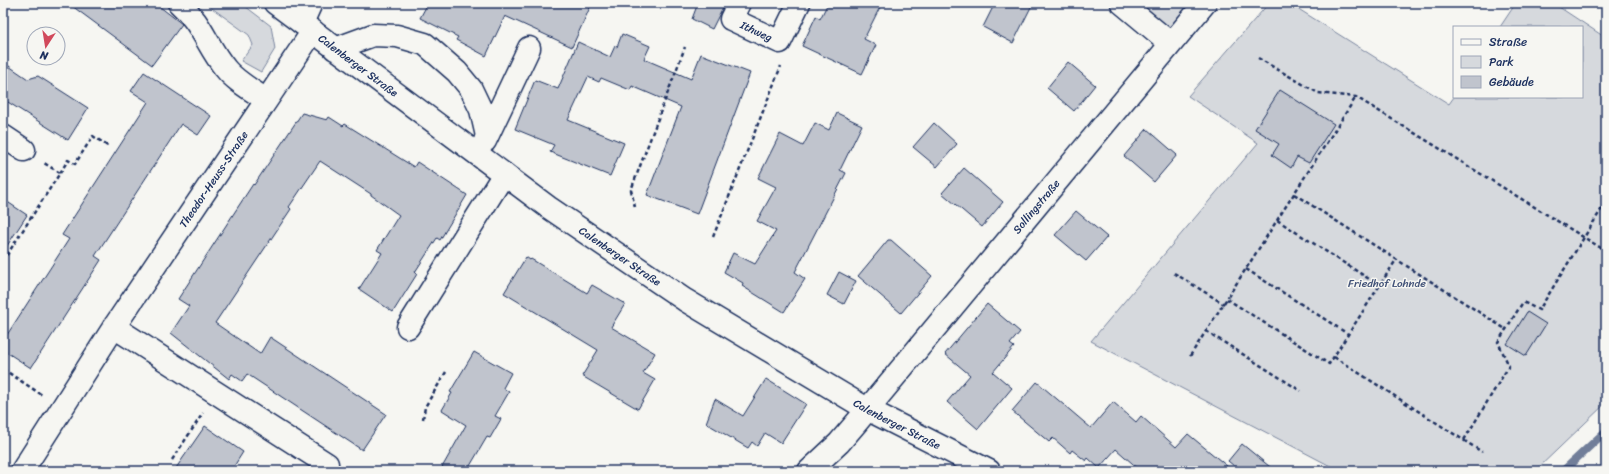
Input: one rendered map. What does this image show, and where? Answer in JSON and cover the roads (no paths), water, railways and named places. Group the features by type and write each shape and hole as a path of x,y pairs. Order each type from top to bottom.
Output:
{"street":[{"path":"179,3 197,22 224,67 232,76 266,100"},
{"name":"Calenberger Straße","path":"275,3 548,206 685,300 867,409 989,471"},
{"name":"Theodor-Heuss-Straße","path":"22,471 114,327 266,100 307,27 312,3"},
{"name":"Ithweg","path":"739,3 731,19 780,42 799,3"},
{"path":"1122,3 1170,43"},
{"name":"Sollingstraße","path":"809,471 839,442 867,409 1170,43 1205,3"},
{"path":"335,49 372,34 398,36 425,44 457,72 471,89 481,110 487,136"},
{"path":"478,155 529,48"},
{"path":"3,136 24,150"},
{"path":"408,327 504,174"},
{"path":"114,327 327,464"}],"waterway":[{"path":"1563,471 1606,431"}],"park label":[{"name":"Friedhof Lohnde","path":"1387,283"}]}
